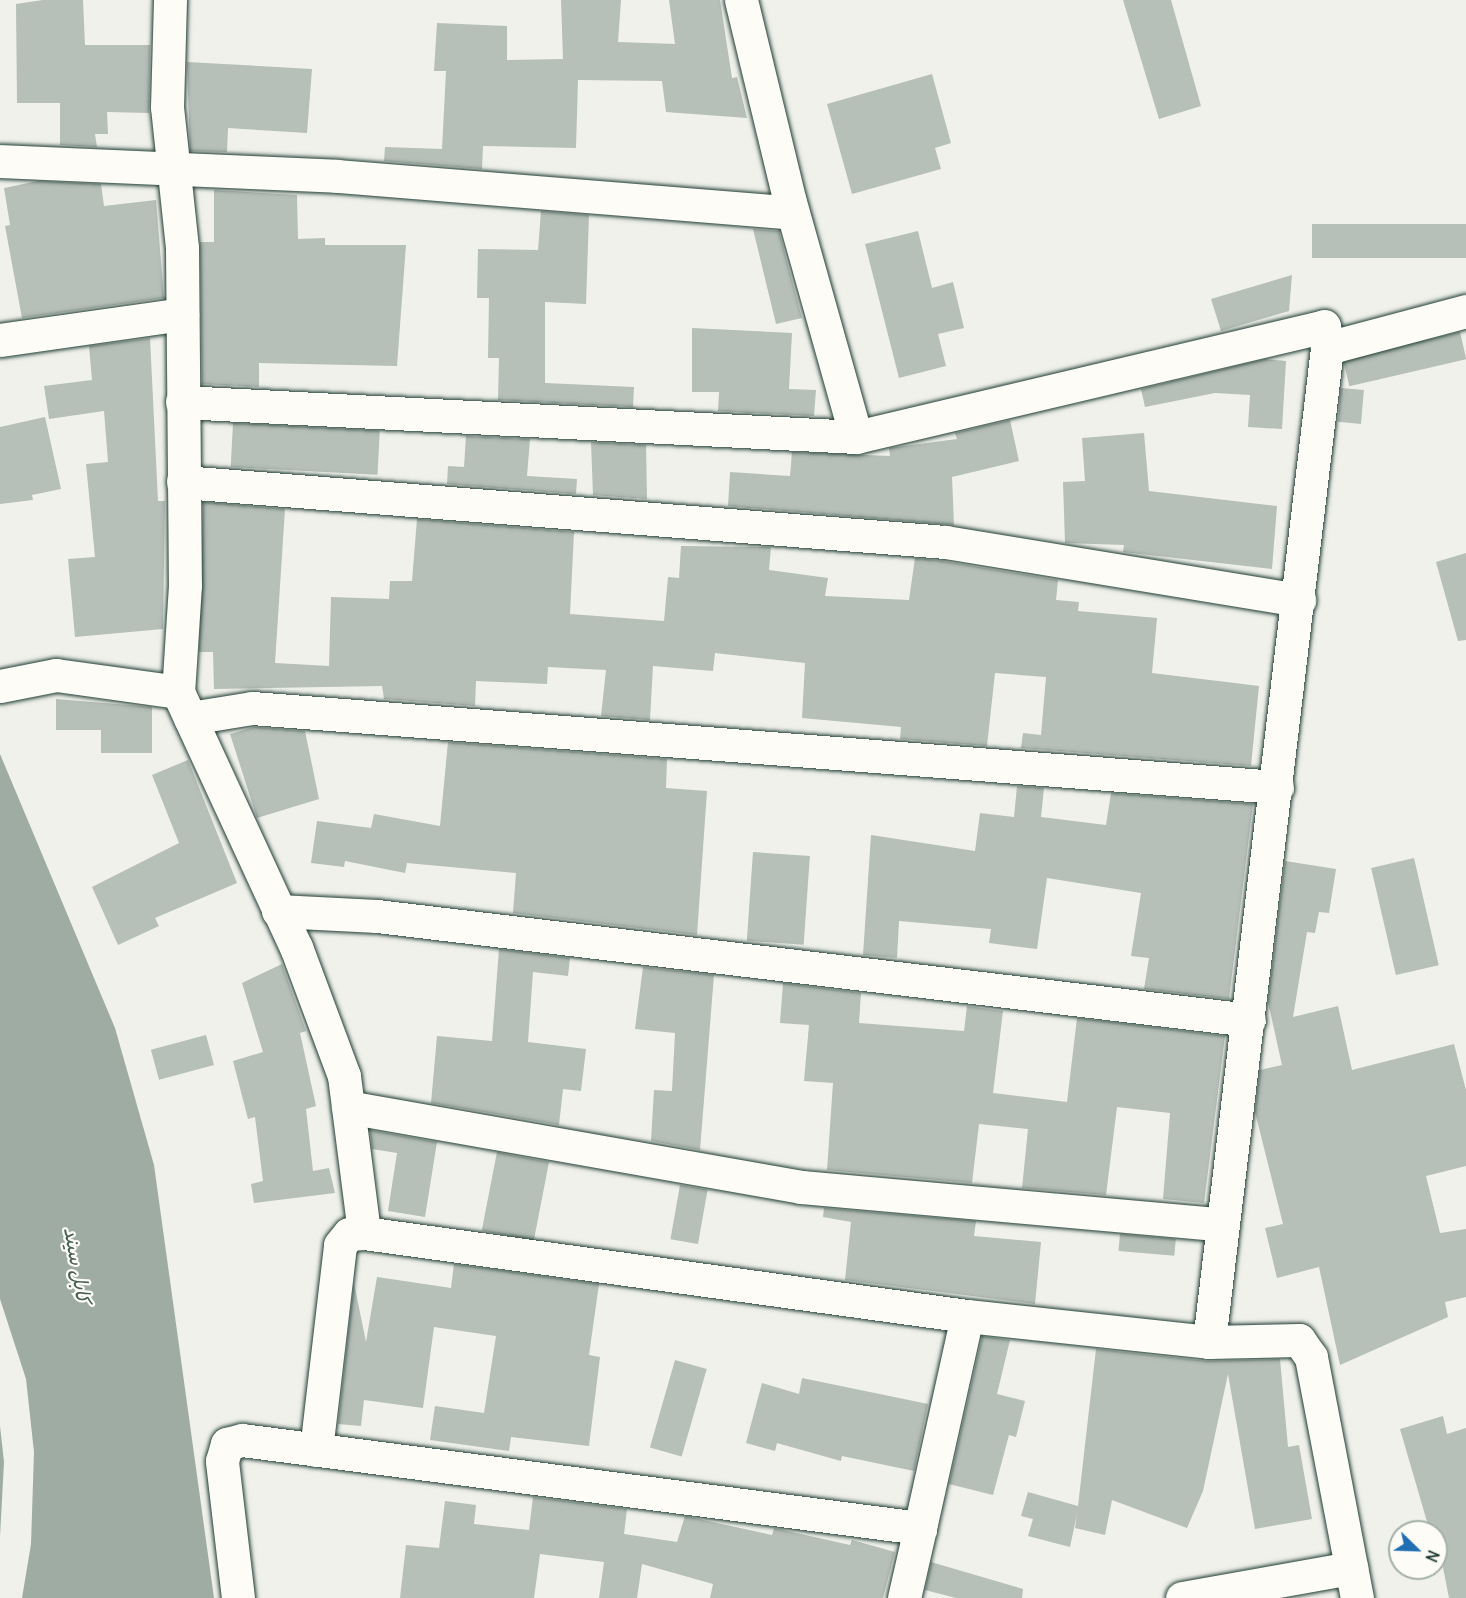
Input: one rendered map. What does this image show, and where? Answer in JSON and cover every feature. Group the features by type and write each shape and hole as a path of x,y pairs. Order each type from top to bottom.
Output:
{"street":[{"path":"170,0 167,107 174,168 182,314 184,705 278,911 344,1076 364,1233"},
{"path":"741,0 793,213 856,437"},
{"path":"0,161 174,168 793,213"},
{"path":"1327,348 1466,311"},
{"path":"0,340 182,314"},
{"path":"182,402 856,437 1324,326 1327,348 1299,600 1249,1020 1219,1224 1209,1342"},
{"path":"183,482 945,542 1299,600"},
{"path":"0,686 56,675 184,705 252,708 1277,787"},
{"path":"278,911 377,916 1249,1020"},
{"path":"348,1107 801,1187 1219,1224"},
{"path":"316,1450 340,1245 349,1234 364,1233 967,1316 1209,1342 1282,1337 1299,1340 1311,1357 1354,1583 1182,1598"},
{"path":"904,1598 967,1316"},
{"path":"238,1598 222,1461 227,1444 242,1440 920,1528"}],"water":[{"name":"کابل سيند","path":"0,754 115,1028 154,1165 214,1598 22,1598 31,1544 34,1452 26,1379 0,1299"},
{"path":"0,1426 4,1462 0,1537"}],"building":[{"path":"43,0 83,0 85,45 150,45 149,113 107,112 108,134 95,134 97,147 60,145 60,103 17,103 16,4"},
{"path":"561,0 621,0 618,42 675,44 669,0 720,0 732,78 737,77 747,118 666,112 662,81 578,80 576,148 483,146 482,169 384,161 385,147 442,149 446,71 434,71 437,23 507,26 507,60 563,59"},
{"path":"1123,0 1171,0 1201,106 1159,119"},
{"path":"187,62 312,69 307,133 228,128 227,152 190,151"},
{"path":"932,74 951,143 935,148 941,169 852,194 827,104"},
{"path":"38,181 101,184 104,206 156,200 164,298 22,318 5,226 10,225 4,188"},
{"path":"214,190 297,195 298,239 325,238 325,245 406,245 397,366 259,363 259,387 202,384 200,242 214,242"},
{"path":"541,211 589,215 586,304 545,302 545,383 634,387 633,407 498,400 499,358 488,358 489,298 477,298 478,249 538,250"},
{"path":"1312,224 1466,224 1466,258 1312,258"},
{"path":"753,229 779,231 802,318 776,324"},
{"path":"918,231 932,288 953,282 964,328 938,334 946,366 899,378 865,244"},
{"path":"1292,275 1289,311 1221,331 1211,299"},
{"path":"692,328 792,333 789,389 816,390 814,416 718,411 719,392 692,392"},
{"path":"1460,332 1466,359 1349,386 1343,359"},
{"path":"150,338 158,501 165,501 163,629 75,637 68,559 95,557 86,464 108,462 104,411 49,419 44,386 92,380 89,346"},
{"path":"1265,359 1286,361 1282,429 1248,427 1250,395 1215,393 1145,407 1141,389"},
{"path":"1341,388 1364,390 1361,424 1338,422"},
{"path":"45,417 61,489 32,495 33,500 0,504 0,427"},
{"path":"1010,420 1019,461 952,477 954,525 728,506 730,472 790,476 792,452 890,456 889,448 957,439 955,433"},
{"path":"233,423 380,431 377,475 231,467"},
{"path":"1144,433 1149,491 1277,506 1272,569 1123,552 1124,545 1065,543 1063,482 1085,481 1082,438"},
{"path":"466,436 530,439 527,476 577,479 576,494 447,484 448,466 464,467"},
{"path":"591,442 646,445 647,499 593,495"},
{"path":"203,502 285,509 275,663 329,666 331,597 389,599 390,581 412,581 417,519 574,532 570,614 664,621 668,577 679,578 681,546 771,547 769,570 828,578 825,596 909,600 915,558 1058,580 1056,600 1079,602 1078,611 1157,618 1152,673 1259,686 1251,766 1021,748 1023,733 1041,735 1046,677 995,673 987,746 900,739 901,727 802,718 805,663 715,653 713,671 653,666 650,720 601,716 606,670 548,667 547,684 476,681 475,706 384,699 382,686 214,689 213,652 199,652"},
{"path":"1466,553 1466,640 1458,641 1436,562"},
{"path":"56,699 152,707 152,753 101,753 101,730 56,730"},
{"path":"254,727 305,731 319,799 257,818 230,734"},
{"path":"448,742 667,759 666,788 707,791 697,935 513,913 516,873 407,863 405,873 345,861 344,867 311,863 317,821 371,828 374,814 440,826"},
{"path":"188,760 237,883 155,918 159,926 118,945 92,887 179,843 152,775"},
{"path":"1017,786 1044,788 1041,817 1106,825 1111,793 1253,804 1229,999 1144,989 1149,958 1131,956 1141,893 1047,878 1037,949 989,943 991,929 899,921 897,958 863,955 871,835 975,851 980,813 1014,817"},
{"path":"753,852 810,856 804,945 747,941"},
{"path":"1414,858 1439,965 1396,975 1371,868"},
{"path":"1285,861 1336,869 1329,913 1319,912 1315,933 1307,932 1293,1017 1338,1006 1352,1070 1454,1044 1466,1090 1466,1166 1426,1176 1440,1233 1466,1229 1466,1297 1445,1302 1448,1317 1340,1365 1319,1267 1277,1278 1265,1228 1283,1224 1255,1112 1260,1070 1282,1065 1268,1002"},
{"path":"499,949 570,958 568,976 533,972 528,1042 586,1049 581,1091 563,1089 559,1125 431,1103 437,1036 492,1041"},
{"path":"282,964 306,1031 300,1033 316,1106 306,1109 313,1171 329,1168 335,1193 254,1203 251,1184 263,1181 255,1117 248,1119 233,1061 263,1052 242,983"},
{"path":"643,967 714,975 700,1150 651,1141 654,1090 672,1091 675,1033 635,1029"},
{"path":"783,983 861,993 859,1023 964,1031 967,1006 1003,1011 993,1093 1067,1102 1077,1018 1225,1036 1204,1203 1163,1199 1170,1113 1117,1107 1106,1195 1022,1188 1028,1129 979,1124 972,1183 827,1170 833,1083 804,1081 809,1025 780,1023"},
{"path":"206,1035 214,1065 159,1080 151,1050"},
{"path":"370,1130 437,1142 425,1217 388,1211 397,1153 372,1149"},
{"path":"497,1152 549,1162 534,1241 482,1231"},
{"path":"680,1185 708,1190 698,1244 670,1239"},
{"path":"824,1208 976,1221 974,1236 1041,1242 1035,1304 845,1280 851,1222 823,1217"},
{"path":"1120,1234 1176,1239 1174,1256 1119,1251"},
{"path":"454,1264 599,1284 589,1355 600,1357 589,1446 511,1437 509,1451 430,1440 435,1406 484,1413 496,1336 434,1327 423,1408 364,1400 361,1426 338,1424 354,1283 366,1342 377,1277 451,1288"},
{"path":"982,1336 1010,1340 997,1394 1025,1401 1016,1437 1009,1435 993,1495 949,1484"},
{"path":"1096,1349 1207,1361 1280,1359 1288,1447 1299,1445 1312,1519 1255,1529 1228,1374 1203,1491 1187,1528 1112,1500 1105,1535 1075,1528 1077,1514 1070,1547 1028,1536 1033,1519 1021,1516 1028,1492 1078,1506"},
{"path":"675,1360 707,1369 682,1457 650,1447"},
{"path":"802,1378 928,1404 914,1471 842,1456 841,1461 777,1443 775,1451 746,1443 762,1383 799,1394"},
{"path":"1443,1416 1447,1434 1466,1428 1466,1598 1449,1598 1445,1580 1448,1580 1448,1520 1427,1520 1400,1429"},
{"path":"533,1497 627,1509 624,1534 677,1542 685,1516 772,1535 774,1528 850,1545 852,1540 895,1552 883,1598 710,1598 713,1584 642,1564 637,1598 599,1598 604,1562 540,1554 534,1598 400,1598 406,1545 439,1548 445,1501 476,1505 474,1524 529,1530"},
{"path":"931,1562 1023,1589 1022,1598 956,1598 925,1590"}]}
